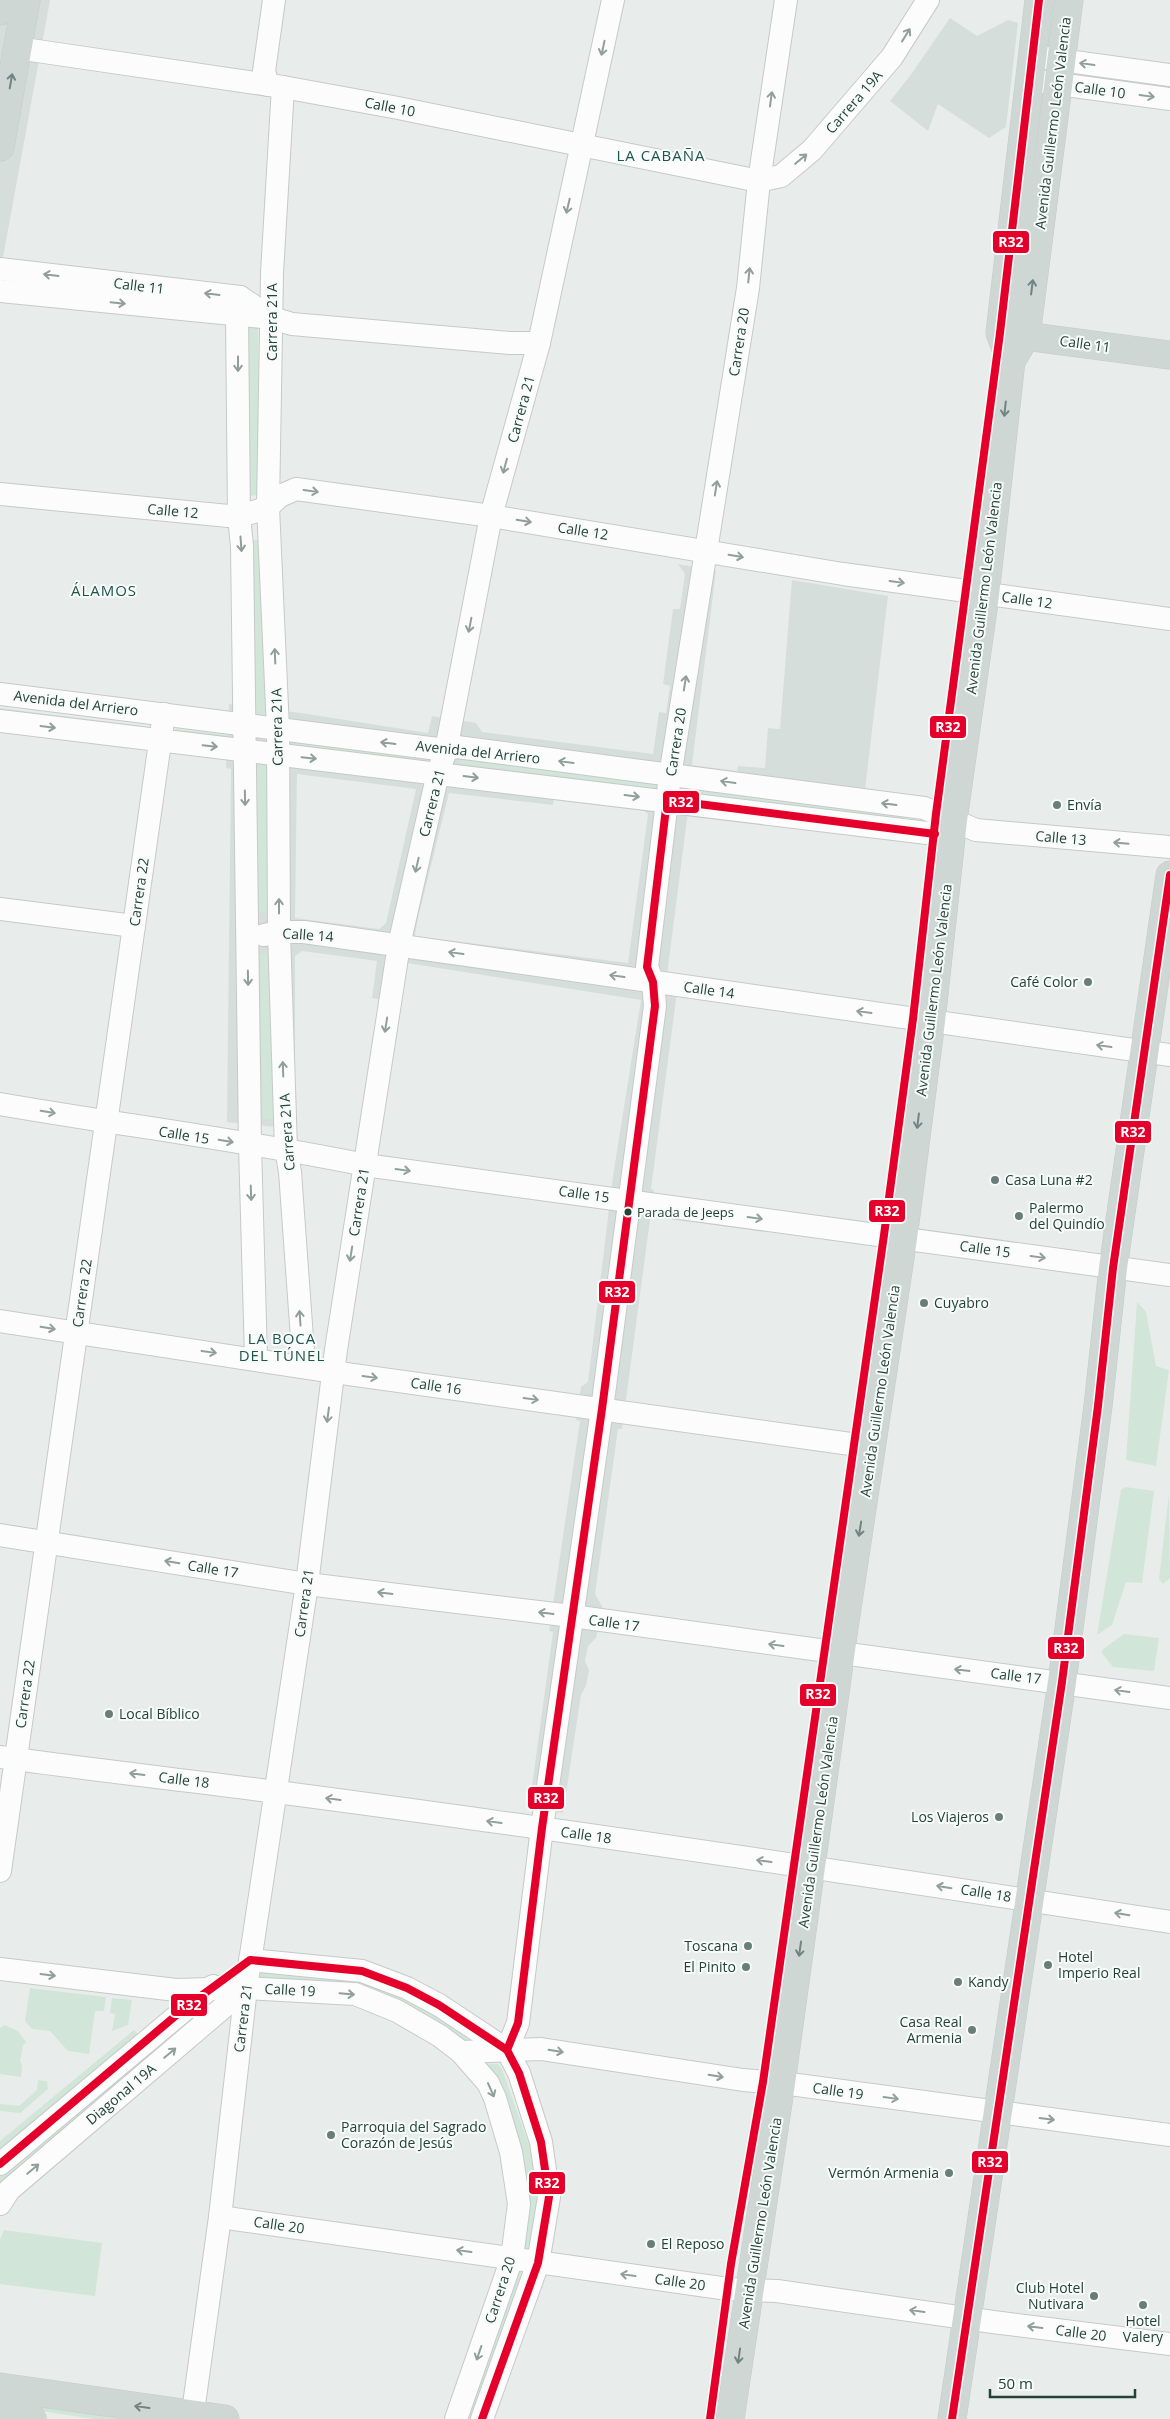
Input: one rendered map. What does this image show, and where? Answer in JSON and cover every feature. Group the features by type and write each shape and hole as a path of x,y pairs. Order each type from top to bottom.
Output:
{"main road":[{"path":"0,11 2,0"},
{"path":"0,146 26,0"},
{"name":"Avenida Guillermo León Valencia","path":"730,2419 781,2083 841,1654 903,1238 931,1020 953,828 985,595 1011,361 1030,68 1038,0"},
{"name":"Avenida Guillermo León Valencia","path":"1013,334 1060,72 1069,0"},
{"name":"Calle 11","path":"1013,334 1170,355"},
{"path":"952,2419 1062,1682 1098,1406 1113,1268 1157,1053 1170,875"},
{"path":"0,2387 192,2417 225,2419"},
{"path":"0,2414 32,2419"}],"street":[{"name":"Carrera 21A","path":"274,0 264,71 276,86 268,507 278,729 279,932 286,1149 290,1172 304,1366"},
{"name":"Carrera 21","path":"192,2417 220,2217 246,1988 307,1584 333,1372 399,945 438,773 446,750 491,516 539,343 613,0"},
{"name":"Carrera 20","path":"482,2419 538,2263 549,2197 541,2142 519,2073 507,2050 518,2023 542,1828 602,1409 655,1006 653,982 647,967 670,776 748,288 759,182 786,0"},
{"name":"Carrera 19A","path":"759,182 781,176 812,150 892,57 928,0"},
{"name":"Calle 10","path":"17,48 276,86 582,145 759,182"},
{"name":"Calle 10","path":"1030,68 1060,72 1170,75"},
{"name":"Calle 10","path":"1060,72 1170,99"},
{"name":"Calle 11","path":"0,270 239,306 292,324 510,343 539,343"},
{"name":"Calle 11","path":"0,291 239,306"},
{"path":"239,306 239,517 242,546 250,1145 256,1358"},
{"name":"Calle 12","path":"0,494 239,517 268,507 280,496 296,489 491,516 985,595 1170,619"},
{"name":"Avenida del Arriero","path":"0,694 446,750 457,747 924,808 953,828"},
{"name":"Carrera 22","path":"0,1871 8,1758 47,1543 164,714"},
{"name":"Avenida del Arriero","path":"0,721 667,800 953,828"},
{"name":"Calle 13","path":"953,828 1170,847"},
{"path":"0,909 134,926"},
{"name":"Calle 14","path":"248,938 279,932 304,932 1157,1053"},
{"name":"Calle 15","path":"0,1104 106,1123 286,1149 365,1165 1170,1275"},
{"name":"Calle 16","path":"0,1321 256,1358 333,1372 872,1447"},
{"name":"Calle 17","path":"0,1536 307,1584 572,1616 1170,1698"},
{"name":"Calle 18","path":"8,1758 276,1792 812,1866 1170,1922"},
{"name":"Diagonal 19A","path":"0,2164 210,1989 250,1960"},
{"name":"Calle 19","path":"250,1960 362,1971 407,1988 439,2004 507,2050"},
{"name":"Calle 19","path":"0,1969 176,1990 246,1988 355,1994 397,2011 440,2036 461,2052 541,2049 743,2080 781,2083 1170,2135"},
{"name":"Diagonal 19A","path":"0,2204 9,2190 246,1988"},
{"name":"Carrera 20","path":"456,2419 512,2258 520,2204 511,2152 500,2114 488,2083 461,2052"},
{"name":"Calle 20","path":"220,2217 538,2263 749,2291 776,2291 1170,2344"}],"shaded area":[{"path":"0,0 50,0 0,274"},
{"path":"950,18 977,36 1008,20 1018,23 1006,127 989,138 938,104 928,131 890,101 910,76"},
{"path":"678,564 716,571 692,765 737,771 738,766 765,768 768,728 780,729 792,580 888,596 865,790 906,795 902,820 688,811 667,975 679,977 651,1189 654,1190 622,1429 618,1429 595,1594 603,1608 596,1638 588,1646 585,1661 589,1670 586,1686 581,1695 563,1813 529,1808 553,1632 549,1631 580,1421 576,1420 581,1387 588,1382 613,1176 641,1000 407,963 400,1004 372,998 377,961 302,951 295,956 295,1129 227,1122 231,769 226,768 229,704 428,733 432,716 476,723 482,732 653,754 659,712 666,713 670,686 663,684 673,609 680,609 685,574","holes":["297,774 416,789 386,923 379,929 295,918","449,793 553,805 554,796 640,807 648,814 628,963 415,936"]}],"green space":[{"path":"1051,0 1057,0 1051,49 1044,48"},
{"path":"1083,75 1170,87 1170,89 1083,77"},
{"path":"245,321 258,321 260,495 247,496"},
{"path":"251,540 264,540 267,718 253,718"},
{"path":"0,708 142,726 142,729 0,712"},
{"path":"175,729 229,735 229,739 175,733"},
{"path":"297,742 423,758 423,762 296,746"},
{"path":"459,759 656,784 655,788 459,763"},
{"path":"268,763 271,912 257,912 254,764"},
{"path":"690,790 902,816 902,820 690,794"},
{"path":"273,953 276,1119 263,1119 260,954"},
{"path":"1137,1302 1146,1312 1156,1366 1169,1370 1156,1466 1126,1460"},
{"path":"1125,1487 1154,1491 1142,1583 1126,1582 1112,1625 1097,1635 1121,1490"},
{"path":"1169,1494 1170,1578 1163,1584 1159,1579"},
{"path":"1124,1634 1159,1638 1154,1671 1113,1667 1102,1653 1102,1650"},
{"path":"257,1971 361,1981 405,1997 448,2023 469,2040 461,2040 445,2027 402,2001 360,1984 256,1977"},
{"path":"30,1988 106,1997 104,2011 95,2011 89,2054 68,2051 50,2031 32,2029 25,2021"},
{"path":"213,1992 220,2000 0,2187 0,2174"},
{"path":"112,1998 132,2000 128,2025 112,2031 115,2014 110,2013"},
{"path":"5,2025 18,2031 26,2042 23,2045 20,2061 22,2064 21,2077 0,2074 0,2028"},
{"path":"134,2030 139,2036 0,2151 0,2141"},
{"path":"479,2063 498,2064 502,2069 530,2148 537,2200 531,2253 520,2252 526,2201"},
{"path":"38,2080 47,2081 48,2089 20,2113 0,2111 0,2104 19,2106 37,2090"},
{"path":"4,2230 102,2243 95,2296 0,2284 0,2240"},
{"path":"517,2264 528,2267 475,2419 463,2419"},
{"path":"0,2395 163,2419 94,2419 0,2405"}],"transit line":[{"name":"R32","path":"710,2419 731,2264 763,2082 884,1235 913,1019 936,814 1000,333 1039,0"},
{"name":"R32","path":"507,2050 518,2023 542,1828 602,1409 655,1006 653,982 647,967 667,800 935,834"},
{"name":"R32","path":"952,2419 1062,1682 1098,1406 1113,1268 1170,875"},
{"name":"R32","path":"0,2164 186,2007 250,1960 362,1971 407,1988 439,2005 507,2050 519,2073 541,2142 549,2197 538,2263 482,2419"}],"place":[{"name":"Envía","path":"1057,805"},
{"name":"Café Color","path":"1088,982"},
{"name":"Casa Luna #2","path":"995,1180"},
{"name":"Parada de Jeeps","path":"628,1212"},
{"name":"Palermo del Quindío","path":"1019,1216"},
{"name":"Cuyabro","path":"924,1303"},
{"name":"Local Bíblico","path":"109,1714"},
{"name":"Los Viajeros","path":"999,1817"},
{"name":"Toscana","path":"748,1946"},
{"name":"Hotel Imperio Real","path":"1048,1965"},
{"name":"El Pinito","path":"746,1967"},
{"name":"Kandy","path":"958,1982"},
{"name":"Casa Real Armenia","path":"972,2030"},
{"name":"Parroquia del Sagrado Corazón de Jesús","path":"331,2135"},
{"name":"Vermón Armenia","path":"949,2173"},
{"name":"El Reposo","path":"651,2244"},
{"name":"Club Hotel Nutivara","path":"1094,2296"},
{"name":"Hotel Valery","path":"1143,2305"}],"district":[{"name":"LA CABAÑA","path":"661,156"},
{"name":"ÁLAMOS","path":"104,591"},
{"name":"LA BOCA DEL TÚNEL","path":"282,1348"}]}
